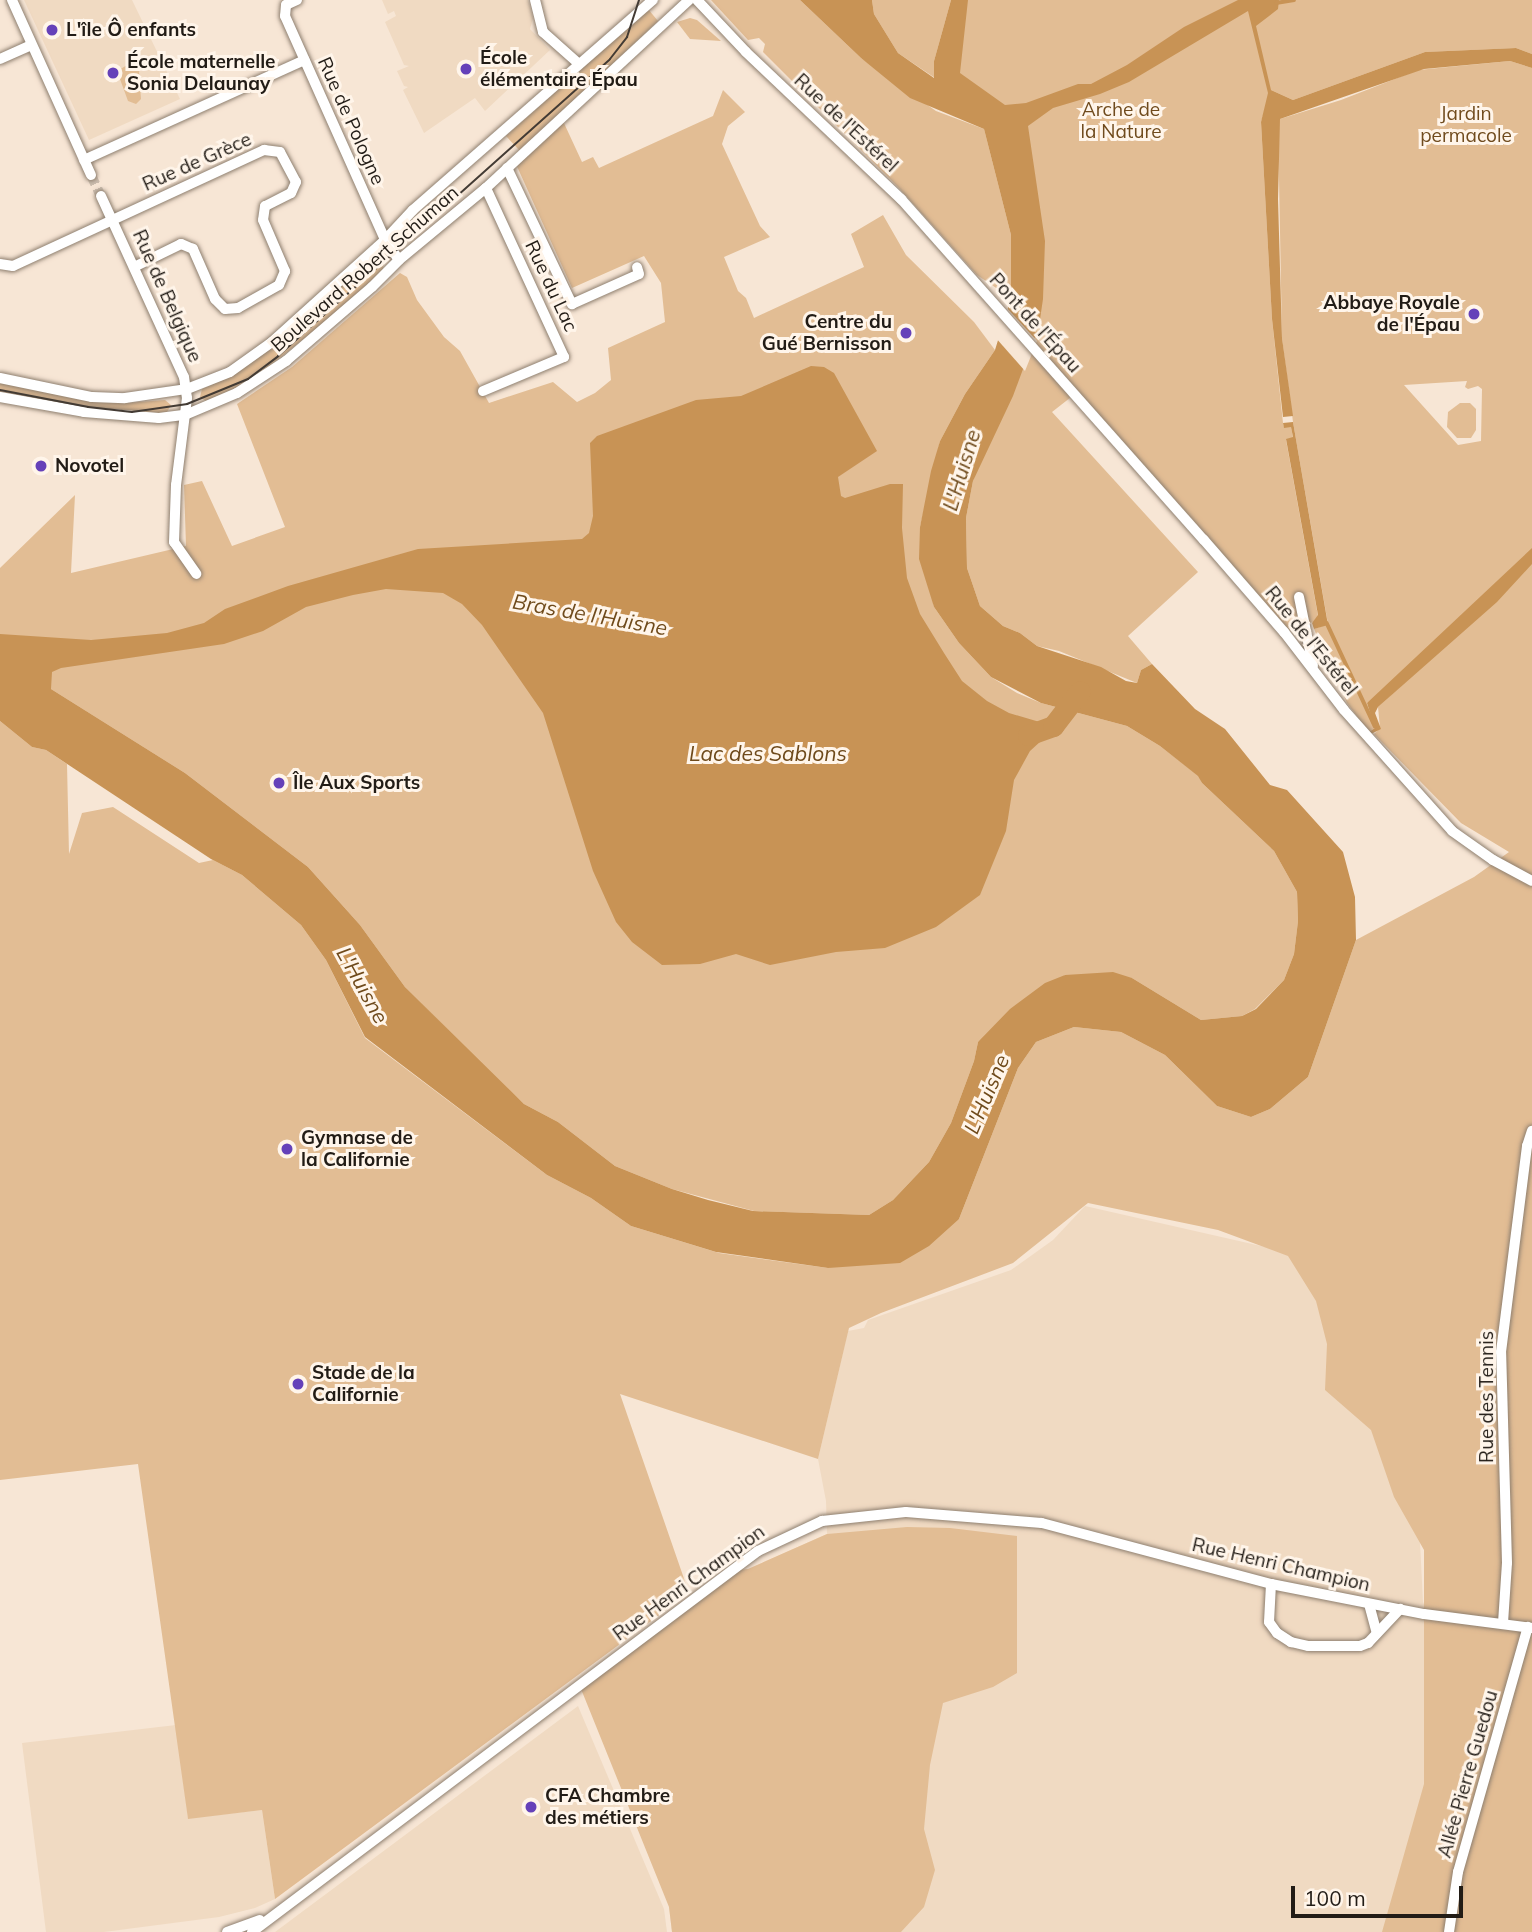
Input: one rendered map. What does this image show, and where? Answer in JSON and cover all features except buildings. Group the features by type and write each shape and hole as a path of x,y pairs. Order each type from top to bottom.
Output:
{"street":[{"path":"12,0 91,175"},
{"name":"Rue de Pologne","path":"297,0 286,5 285,16 385,240 399,260"},
{"path":"535,0 543,32 579,64"},
{"name":"Boulevard Robert Schuman","path":"0,378 92,397 152,396 187,389 230,372 254,357 385,240 413,210 653,0"},
{"name":"Boulevard Robert Schuman","path":"0,397 125,418 185,415 237,393 286,361 399,260 486,188 689,0"},
{"name":"Rue de l'Estérel","path":"697,0 754,60 901,199 969,275"},
{"path":"0,59 31,45"},
{"path":"84,160 304,60"},
{"name":"Rue de Grèce","path":"113,220 264,150 280,152 296,182 291,193 265,206 263,220 285,271 279,285 238,308 225,309 215,299 193,249 181,244 134,267"},
{"name":"Rue du Lac","path":"507,168 572,304 639,274 637,267"},
{"name":"Rue du Lac","path":"483,391 564,357 486,188"},
{"name":"Rue de Belgique","path":"101,195 187,389 176,485 174,542 196,574"},
{"path":"0,264 13,266 113,220"},
{"name":"Pont de l'Épau","path":"969,275 1079,398"},
{"name":"Rue de l'Estérel","path":"1079,398 1284,632 1344,710 1452,831 1493,860 1532,881"},
{"path":"1298,597 1314,671"},
{"name":"Rue des Tennis","path":"1503,1623 1507,1563 1501,1352 1527,1146 1532,1131"},
{"name":"Rue Henri Champion","path":"252,1932 758,1551 822,1521 906,1512 1042,1523 1271,1584 1369,1604 1530,1628"},
{"path":"1271,1584 1269,1622 1277,1633 1291,1642 1325,1647 1351,1647 1368,1643 1400,1609"},
{"path":"1369,1604 1377,1633"},
{"name":"Allée Pierre Guedou","path":"1449,1932 1458,1872 1530,1628"},
{"name":"Rue Henri Champion","path":"227,1932 272,1915"}],"shaded area":[{"name":"École maternelle Sonia Delaunay","path":"24,0 132,0 180,99 89,140"},
{"name":"École élémentaire Épau","path":"382,0 528,0 533,18 530,29 550,50 485,111 475,98 424,133 403,90 408,87 404,86 397,71 409,66 404,65 385,22 396,16 394,11 388,14"},
{"path":"1085,1206 1292,1253 1380,1427 1419,1522 1423,1602 1430,1619 1436,1787 1405,1932 672,1932 669,1907 732,1571 748,1569 827,1534 826,1501 818,1459 848,1331 864,1328 868,1320 1011,1270 1053,1240"},
{"name":"CFA Chambre des métiers","path":"578,1706 664,1909 667,1932 275,1932"},
{"path":"176,1725 188,1818 262,1810 275,1899 255,1908 219,1917 104,1932 46,1932 22,1743"}],"green space":[{"path":"711,0 800,0 861,58 936,111 984,129 1011,235 1011,298 977,275 899,188 763,52 765,44 759,38 748,40"},
{"path":"872,0 951,0 934,61 935,78 898,53 874,14"},
{"name":"Arche de la Nature","path":"957,0 1532,0 1532,54 1516,48 1425,52 1293,100 1271,90 1261,122 1272,319 1283,423 1284,427 1291,426 1293,438 1286,440 1318,616 1316,621 1284,632 1075,394 1052,412 1198,572 1128,636 1152,664 1141,670 1137,683 1059,651 1037,646 1020,633 1003,626 980,606 967,568 966,518 973,481 1026,312 1005,138 952,84"},
{"path":"648,9 658,21 520,151 506,136"},
{"path":"690,18 697,20 721,41 690,39 677,22"},
{"path":"134,61 142,65 139,72 141,99 136,104 128,101 117,71"},
{"name":"Jardin permacole","path":"1510,61 1532,68 1532,1932 1382,1932 1424,1784 1424,1550 1394,1497 1371,1430 1325,1390 1327,1344 1316,1301 1288,1256 1218,1230 1088,1203 1013,1263 881,1313 849,1328 818,1459 620,1394 689,1593 275,1899 262,1810 188,1819 138,1464 0,1480 0,721 32,747 46,750 67,764 69,854 82,813 113,807 199,863 213,860 242,875 301,925 326,960 365,1038 547,1175 591,1198 631,1226 719,1253 828,1268 959,1219 1018,1068 1036,1042 1074,1027 1121,1032 1165,1055 1217,1106 1251,1117 1270,1109 1308,1077 1356,940 1474,877 1509,852 1461,823 1374,734 1380,728 1378,707 1413,675 1367,703 1375,728 1369,732 1347,703 1314,629 1328,624 1293,422 1282,338 1278,125 1280,119 1341,100 1418,70","holes":["1467,381 1465,387 1468,389 1478,386 1482,389 1481,441 1458,445 1404,385"]},
{"path":"723,90 745,112 728,126 722,144 760,226 770,237 724,257 738,291 746,298 754,318 864,267 851,234 883,215 906,255 974,322 995,350 965,394 940,441 920,527 934,607 959,643 991,677 1017,693 1041,703 1127,726 1160,746 1199,776 1202,783 1274,851 1297,892 1298,921 1294,954 1284,980 1255,1009 1242,1016 1201,1020 1132,978 1065,975 978,1042 974,1061 951,1123 929,1162 893,1200 869,1215 754,1211 672,1189 615,1166 558,1122 524,1104 495,1077 405,987 360,925 308,867 185,773 51,689 0,652 0,568 75,495 71,573 186,546 184,485 202,481 232,546 285,527 237,404 292,367 400,273 407,277 417,300 444,337 460,351 489,403 553,382 577,402 595,393 611,380 608,348 665,322 661,283 644,256 572,288 515,162 563,121 582,162 593,157 599,168 713,116"},
{"path":"373,256 384,258 383,270 320,326 258,375 206,401 200,397 202,389 222,380"},
{"path":"0,381 126,403 165,400 171,405 167,412 156,414 111,414 0,392"},
{"path":"1460,403 1470,403 1476,409 1476,430 1471,438 1457,438 1447,427 1448,412"},
{"path":"907,1527 950,1528 1017,1536 1017,1673 993,1687 943,1703 930,1765 924,1829 935,1870 924,1907 901,1932 672,1932 669,1907 579,1684 732,1571 748,1569 827,1534"}],"water":[{"path":"800,0 872,0 874,14 898,53 934,78 934,61 951,0 968,0 960,73 1005,105 1026,103 1078,84 1091,84 1127,65 1184,27 1238,0 1279,0 1278,9 1256,26 1271,90 1293,100 1425,52 1516,48 1532,54 1532,68 1510,61 1424,69 1280,119 1278,199 1282,338 1293,416 1283,417 1272,319 1261,122 1268,93 1248,11 1129,82 1053,108 1028,126 1045,241 1043,299 1039,326 1013,396 973,481 966,518 967,568 980,606 1003,626 1020,633 1037,646 1101,667 1126,681 1137,683 1141,670 1152,664 1195,709 1225,729 1270,785 1287,790 1343,852 1355,897 1356,940 1308,1077 1270,1109 1251,1117 1217,1106 1165,1055 1121,1032 1074,1027 1036,1042 1018,1068 959,1219 929,1246 900,1263 828,1268 716,1252 631,1226 591,1198 547,1175 365,1037 326,960 301,925 242,875 211,859 46,750 32,747 0,721 0,634 91,640 167,633 204,623 225,609 288,586 418,549 582,539 589,533 593,516 590,443 597,436 696,400 741,396 811,366 824,367 834,373 877,451 838,477 841,496 845,498 890,484 903,484 902,528 907,578 920,614 944,653 962,681 987,701 1009,713 1053,726 1053,730 1030,751 1014,780 1006,831 980,895 936,927 885,948 836,952 770,965 736,954 700,964 662,965 632,942 616,922 593,871 543,713 482,625 462,604 443,593 386,589 353,595 306,607 263,631 224,644 61,668 52,672 51,689 185,773 308,867 360,925 405,987 524,1104 558,1122 615,1166 708,1200 753,1211 869,1215 893,1200 929,1162 951,1123 974,1061 978,1042 1010,1009 1045,983 1065,975 1113,972 1132,978 1201,1020 1242,1016 1256,1009 1284,980 1294,954 1298,921 1297,892 1274,851 1202,783 1198,776 1160,746 1127,726 1041,703 991,677 959,643 934,607 919,559 920,527 931,471 940,441 965,394 995,350 1011,298 1011,235 984,129 910,98 861,58"},
{"path":"1293,422 1328,625 1314,629 1312,623 1318,615 1286,439 1293,437 1291,427 1284,428 1283,423"},
{"path":"1532,548 1532,564 1497,602 1378,707 1375,713 1381,729 1371,734 1369,732 1375,728 1367,703"}],"pier":[{"path":"1005,306 1037,341 1025,371 995,337"}],"waterway":[{"path":"1276,3 1294,0"},
{"path":"1327,623 1375,726"},
{"name":"Bras de l'Huisne","path":"1028,735 1053,726 1080,691"}],"tunnel":[{"path":"91,175 101,196"}],"tram line":[{"path":"0,390 88,407 132,412 187,404 248,379 278,356 610,59 627,37 639,0"}],"place":[{"name":"L'île Ô enfants","path":"52,30"},
{"name":"École élémentaire Épau","path":"466,69"},
{"name":"École maternelle Sonia Delaunay","path":"113,73"},
{"name":"Abbaye Royale de l'Épau","path":"1474,314"},
{"name":"Centre du Gué Bernisson","path":"906,333"},
{"name":"Novotel","path":"41,466"},
{"name":"Île Aux Sports","path":"279,783"},
{"name":"Gymnase de la Californie","path":"287,1149"},
{"name":"Stade de la Californie","path":"298,1384"},
{"name":"CFA Chambre des métiers","path":"531,1807"}],"water label":[{"name":"L'Huisne","path":"961,470"},
{"name":"Lac des Sablons","path":"768,753"},
{"name":"L'Huisne","path":"363,985"},
{"name":"L'Huisne","path":"986,1094"}]}
